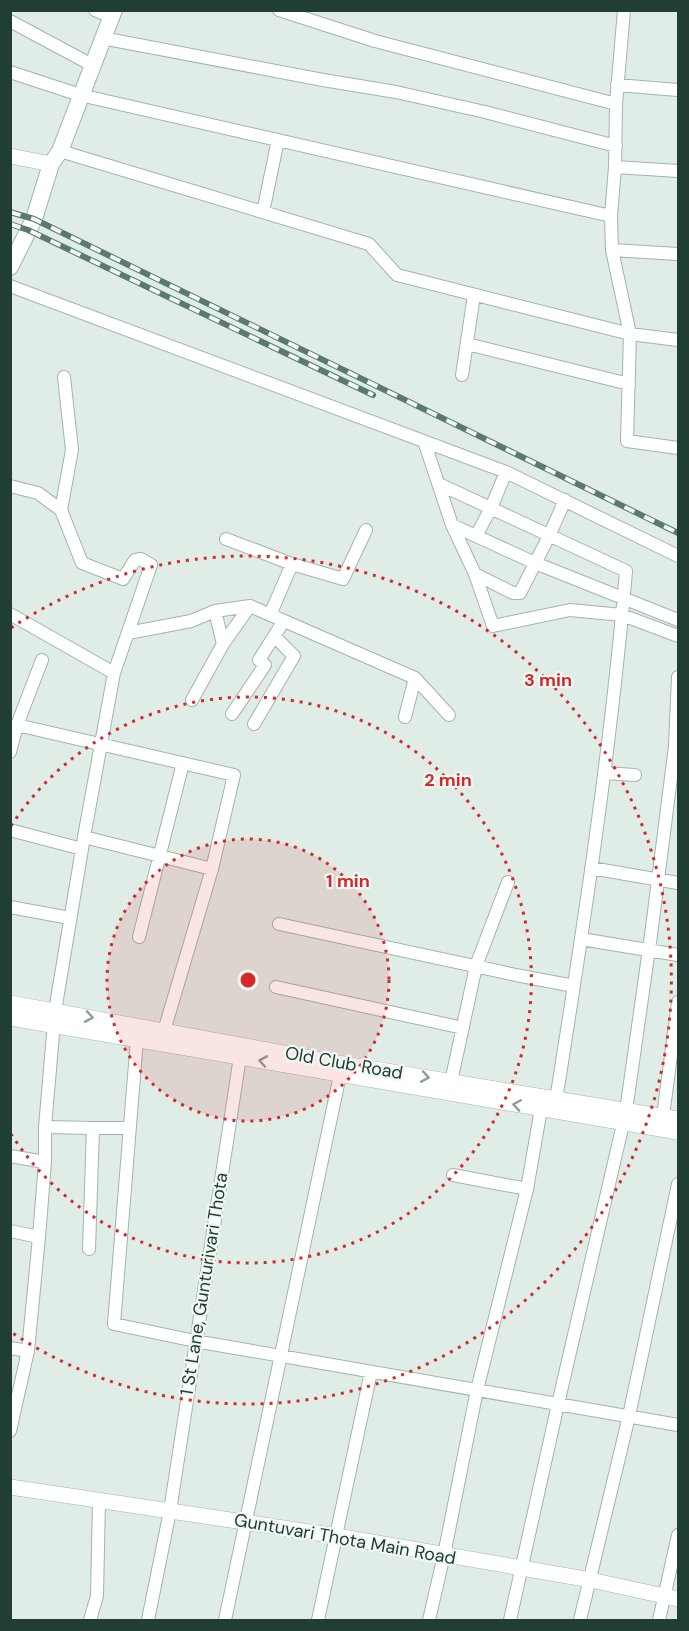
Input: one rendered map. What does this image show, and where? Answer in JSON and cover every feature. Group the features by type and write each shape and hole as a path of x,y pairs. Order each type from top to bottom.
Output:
{"main road":[{"path":"10,267 34,219 102,38 107,13"}],"street":[{"path":"279,10 375,40 616,104"},
{"path":"624,10 616,104 612,250 630,334 627,441 678,448"},
{"path":"10,21 92,65"},
{"path":"102,38 396,92 616,146"},
{"path":"10,72 80,95 612,216"},
{"path":"617,85 678,90"},
{"path":"263,212 278,140"},
{"path":"10,156 55,158 263,212 369,244 397,275 630,334 678,340"},
{"path":"615,167 678,171"},
{"path":"612,250 678,254"},
{"path":"10,286 506,472 678,556"},
{"path":"462,375 474,294"},
{"path":"467,344 629,384"},
{"path":"61,510 72,450 64,377"},
{"path":"424,441 452,525 475,574 493,626 570,610 622,615 678,636"},
{"path":"476,536 506,472"},
{"path":"439,484 626,571 604,773 556,1100"},
{"path":"10,486 39,493 61,510 82,563 123,579 135,560 141,559 151,565 114,673 70,918 54,1018 45,1128 45,1162 28,1351 10,1431"},
{"path":"475,574 513,593 520,593 565,500"},
{"path":"452,525 535,564 678,620"},
{"path":"226,539 292,564 343,579 366,530"},
{"path":"270,615 292,564"},
{"path":"128,633 191,621 215,611 250,606 415,678 449,715"},
{"path":"192,700 223,644 250,606"},
{"path":"215,611 223,644"},
{"path":"10,614 114,673"},
{"path":"232,714 265,665 259,660 283,622"},
{"path":"254,724 294,656 274,636"},
{"path":"10,752 17,725 42,660"},
{"path":"510,1620 624,1117 677,746 678,677"},
{"path":"405,717 415,678"},
{"path":"17,725 234,775 212,869 164,1031"},
{"path":"139,937 183,763"},
{"path":"604,773 635,775"},
{"path":"10,830 161,856 212,869"},
{"path":"591,868 678,883"},
{"path":"451,1082 476,966 508,882"},
{"path":"10,907 70,918"},
{"path":"279,924 574,986"},
{"path":"581,939 678,955"},
{"path":"276,987 463,1028"},
{"path":"671,1118 678,1002"},
{"name":"Old Club Road","path":"10,1003 54,1018 137,1039 340,1075 542,1109 624,1117 671,1118"},
{"name":"Old Club Road","path":"10,1018 54,1018 164,1031 556,1100 678,1132"},
{"path":"137,1039 114,1324 195,1341 678,1425"},
{"name":"1 St Lane, Gunturivari Thota","path":"148,1620 170,1511 240,1057"},
{"path":"225,1620 340,1075"},
{"path":"429,1620 477,1390 528,1189 542,1109"},
{"path":"45,1128 130,1128"},
{"path":"89,1250 93,1128"},
{"path":"10,1156 45,1162"},
{"path":"453,1175 528,1189"},
{"path":"580,1620 629,1416 678,1184"},
{"path":"10,1231 39,1237"},
{"path":"10,1348 28,1351"},
{"path":"318,1620 371,1372"},
{"name":"Guntuvari Thota Main Road","path":"10,1487 337,1536 591,1580 671,1597"},
{"path":"90,1620 97,1596 99,1500"},
{"path":"659,1620 671,1597 678,1534"}],"railway":[{"path":"10,212 34,219 678,533"},
{"path":"10,224 28,230 373,395"}]}
